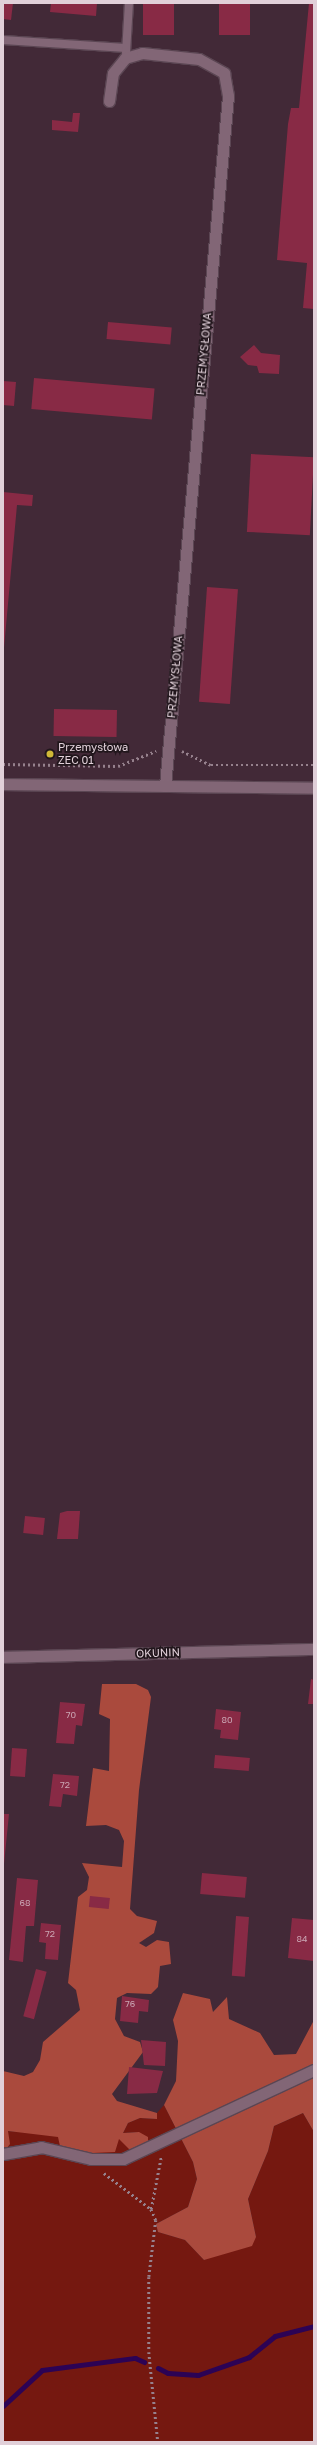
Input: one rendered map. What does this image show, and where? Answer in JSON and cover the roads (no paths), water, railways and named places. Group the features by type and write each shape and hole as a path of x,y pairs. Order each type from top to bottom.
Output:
{"street":[{"path":"109,102 113,73 126,53"},
{"name":"PRZEMYSŁOWA","path":"126,53 142,53 199,59 224,73 228,96 165,786"},
{"path":"3,784 314,788"},
{"name":"OKUNIN","path":"3,1657 314,1649"},
{"path":"3,2154 41,2147 92,2160 123,2159 314,2070"}],"lane":[{"path":"3,40 126,53 129,3"}],"waterway":[{"path":"158,2368 168,2373 198,2375 249,2357 275,2336 314,2326"},
{"path":"3,2406 42,2370 135,2358 144,2362"}],"place":[{"name":"Przemysłowa ZEC 01","path":"50,754"}]}
